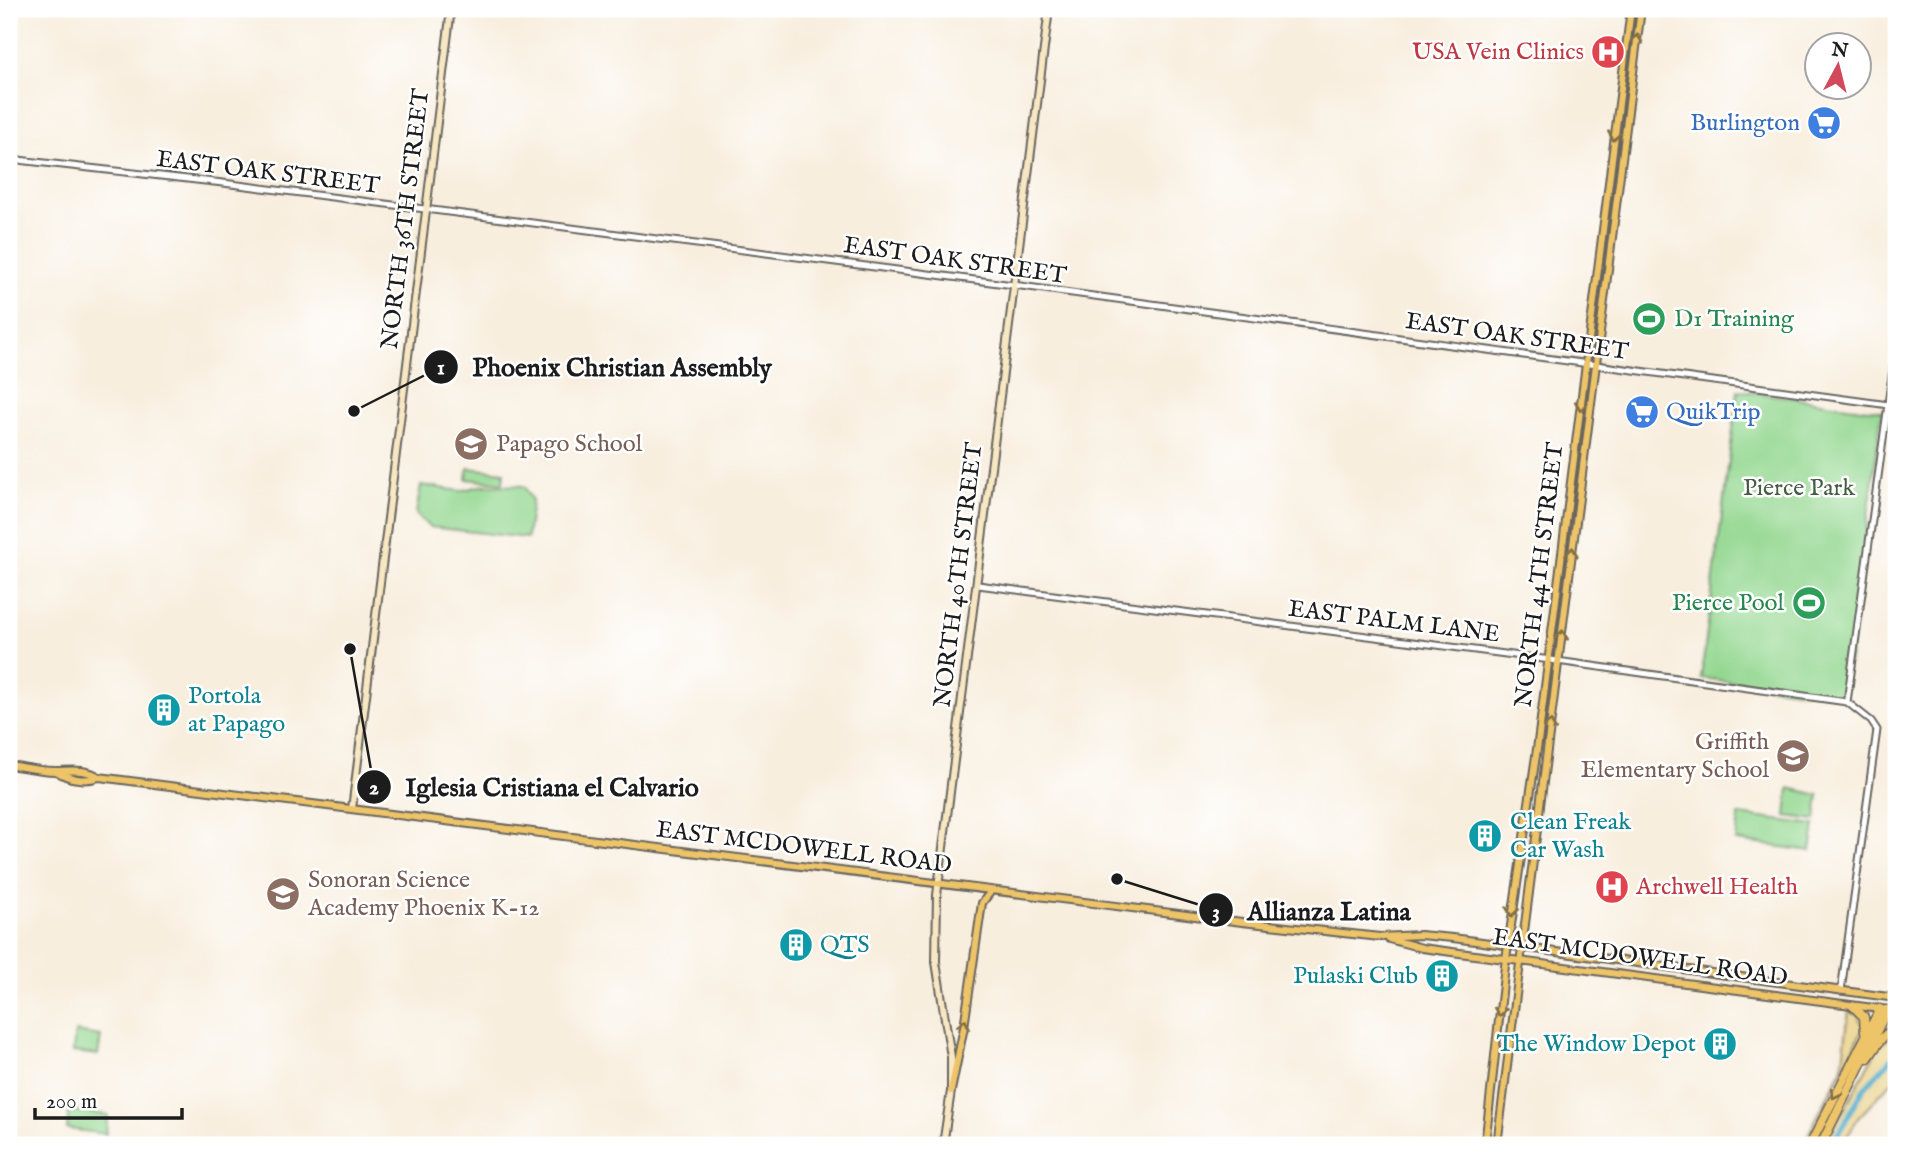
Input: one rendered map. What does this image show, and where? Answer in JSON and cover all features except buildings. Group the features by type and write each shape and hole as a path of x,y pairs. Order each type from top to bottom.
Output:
{"highway":[{"path":"1810,1145 1861,1043 1866,1023 1863,1015 1853,1006"},
{"path":"1861,1043 1888,1010"},
{"path":"1821,1145 1888,1010"},
{"path":"1851,1084 1878,1042 1896,1026"}],"main road":[{"name":"NORTH 36TH STREET","path":"352,809 451,9"},
{"name":"NORTH 40TH STREET","path":"943,1145 951,1091 950,1038 936,962 939,884 1049,9"},
{"name":"NORTH 44TH STREET","path":"1485,1145 1507,945 1549,660 1630,9"},
{"name":"NORTH 44TH STREET","path":"1497,1145 1641,9"},
{"name":"EAST MCDOWELL ROAD","path":"9,765 56,771 65,776 91,780 99,777 991,891 1380,937 1422,948 1888,1010"},
{"path":"951,1091 964,1027 982,903 991,891"},
{"name":"EAST MCDOWELL ROAD","path":"1380,937 1420,935 1507,945 1668,969 1890,997"},
{"path":"1653,966 1653,979"},
{"path":"1667,982 1668,969"},
{"path":"1746,979 1753,993"},
{"path":"1802,986 1802,999"},
{"path":"1811,1000 1834,998 1841,991"},
{"path":"1888,1010 1890,997"}],"street":[{"name":"EAST OAK STREET","path":"9,159 1014,286 1896,406"},
{"path":"1841,991 1877,730 1871,721 1847,702 1896,346"},
{"name":"EAST PALM LANE","path":"978,586 1549,660 1847,702"}],"green space":[{"name":"Pierce Park","path":"1738,390 1882,411 1844,696 1701,678"},
{"path":"468,468 504,472 503,483 467,479"},
{"path":"421,485 460,491 484,485 524,486 532,500 527,538 429,527 416,514"},
{"path":"1789,788 1819,795 1816,820 1786,816"},
{"path":"1739,815 1815,825 1811,851 1736,841"},
{"path":"75,1032 101,1036 98,1055 73,1052"},
{"path":"69,1110 108,1115 106,1134 67,1129"}],"sand":[{"path":"1849,1011 1857,1013 1863,1029 1806,1145 1802,1145 1842,1069"},
{"path":"1896,1032 1896,1077 1857,1119 1842,1145 1825,1145 1878,1047"}],"waterway":[{"path":"1832,1145 1864,1088 1896,1054"}],"place":[{"name":"USA Vein Clinics","path":"1608,52"},
{"name":"Burlington","path":"1824,123"},
{"name":"D1 Training","path":"1649,319"},
{"name":"Phoenix Christian Assembly","path":"354,411"},
{"name":"QuikTrip","path":"1642,412"},
{"name":"Papago School","path":"471,444"},
{"name":"Pierce Pool","path":"1809,603"},
{"name":"Iglesia Cristiana el Calvario","path":"350,649"},
{"name":"Portola at Papago","path":"164,710"},
{"name":"Griffith Elementary School","path":"1793,756"},
{"name":"Clean Freak Car Wash","path":"1485,836"},
{"name":"Allianza Latina","path":"1117,879"},
{"name":"Archwell Health","path":"1612,887"},
{"name":"Sonoran Science Academy Phoenix K-12","path":"283,894"},
{"name":"QTS","path":"796,945"},
{"name":"Pulaski Club","path":"1442,976"},
{"name":"The Window Depot","path":"1720,1044"}]}
